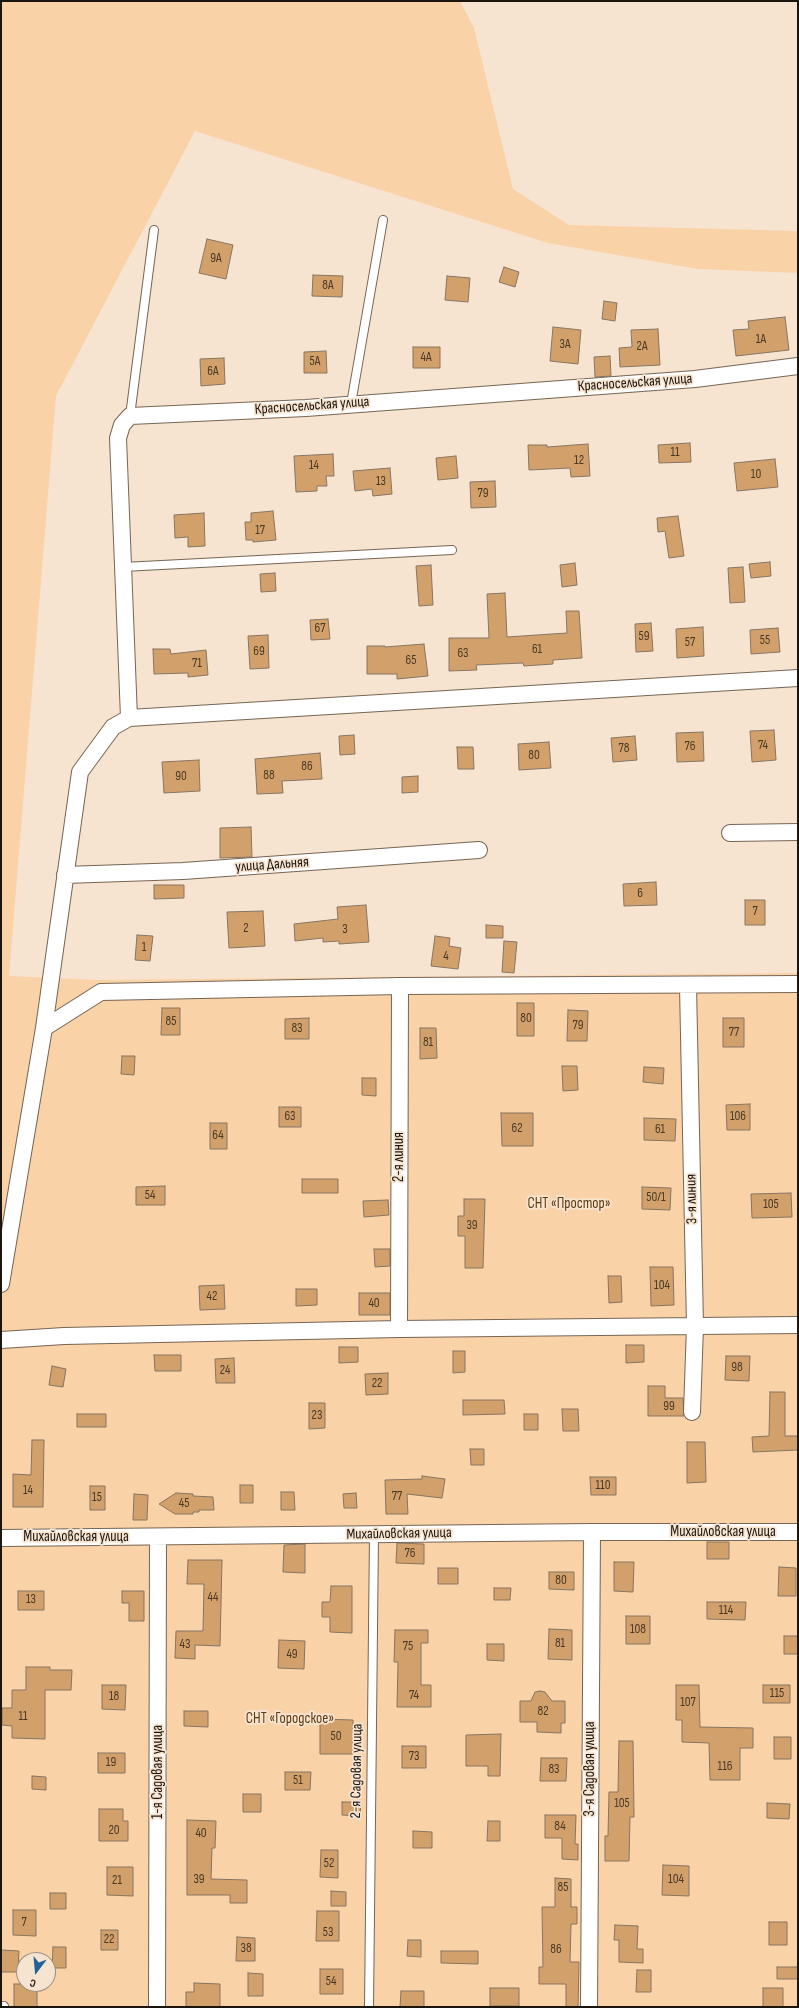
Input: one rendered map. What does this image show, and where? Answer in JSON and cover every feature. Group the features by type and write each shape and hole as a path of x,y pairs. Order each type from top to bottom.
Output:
{"street":[{"name":"Красносельская улица","path":"130,416 352,404 695,379 798,366"},
{"path":"129,718 118,438 122,425 130,416"},
{"path":"1,1284 44,1028 80,772 113,727 129,718 798,678"},
{"path":"730,833 798,832"},
{"name":"улица Дальняя","path":"65,875 183,871 479,850"},
{"path":"44,1028 101,992 400,986 688,986 798,984"},
{"name":"2-я линия","path":"398,1329 400,986"},
{"name":"3-я линия","path":"688,986 695,1326 692,1412"},
{"path":"1,1340 64,1336 398,1329 798,1325"},
{"name":"Михайловская улица","path":"1,1538 592,1532 798,1532"},
{"name":"3-я Садовая улица","path":"589,2007 592,1532"},
{"name":"1-я Садовая улица","path":"157,2007 158,1537"}],"lane":[{"path":"352,404 383,220"},
{"path":"130,416 154,230"},
{"path":"123,567 452,550"},
{"name":"2-я Садовая улица","path":"369,2007 374,1534"}],"green space":[{"path":"1,1 460,1 474,28 513,189 569,225 798,231 798,273 698,269 548,243 195,131 56,396 9,976 97,980 798,973 798,2007 1,2007"}],"building":[{"path":"207,239 233,245 226,279 199,273"},
{"path":"504,267 519,272 515,287 499,282"},
{"path":"313,275 343,276 342,297 312,296"},
{"path":"447,276 470,278 468,302 445,300"},
{"path":"604,301 617,303 615,321 602,319"},
{"path":"785,317 789,350 736,356 733,330 749,329 748,321"},
{"path":"553,327 581,330 578,364 550,361"},
{"path":"658,329 660,365 620,367 619,348 632,347 631,330"},
{"path":"413,347 440,347 440,368 413,368"},
{"path":"326,351 327,373 304,373 304,352"},
{"path":"610,356 611,376 595,377 594,357"},
{"path":"224,358 225,384 201,386 200,359"},
{"path":"690,443 691,462 659,463 658,445"},
{"path":"588,444 590,476 571,477 570,468 529,470 528,445 547,445 547,447"},
{"path":"333,454 334,476 326,476 327,486 317,486 317,491 296,492 294,456"},
{"path":"456,456 458,478 438,480 436,458"},
{"path":"775,459 778,487 737,491 734,463"},
{"path":"390,468 392,494 373,496 372,489 355,491 353,471"},
{"path":"495,481 496,507 471,508 470,482"},
{"path":"273,511 276,540 253,542 253,540 246,540 245,522 251,522 251,513"},
{"path":"204,513 205,546 188,547 188,537 175,538 174,515"},
{"path":"678,516 684,556 669,558 665,531 658,532 657,518"},
{"path":"770,562 771,576 751,578 749,564"},
{"path":"575,563 577,585 562,587 560,565"},
{"path":"431,565 433,605 419,606 416,566"},
{"path":"743,567 745,602 730,603 728,568"},
{"path":"275,573 276,591 261,592 260,574"},
{"path":"505,593 507,637 567,633 566,611 579,611 582,658 553,660 553,664 524,666 523,663 476,665 477,670 449,671 449,638 489,638 487,594"},
{"path":"328,619 330,639 311,640 310,620"},
{"path":"651,623 653,651 636,652 635,624"},
{"path":"703,627 704,656 677,658 676,629"},
{"path":"778,628 780,652 751,654 750,630"},
{"path":"268,635 269,668 250,669 248,636"},
{"path":"424,644 428,676 397,679 397,674 367,674 367,646 385,647"},
{"path":"153,649 170,649 171,654 206,650 208,675 188,677 188,673 154,674"},
{"path":"774,730 776,760 752,762 750,731"},
{"path":"703,732 704,761 677,762 676,733"},
{"path":"354,735 355,754 340,755 339,736"},
{"path":"635,736 637,760 613,762 611,738"},
{"path":"549,742 551,768 519,770 518,744"},
{"path":"457,747 473,747 474,769 458,769"},
{"path":"320,753 322,779 282,781 283,793 257,794 255,759"},
{"path":"199,760 200,791 164,793 162,762"},
{"path":"418,776 418,792 402,793 402,777"},
{"path":"251,827 252,857 220,858 220,828"},
{"path":"656,882 657,905 624,906 623,884"},
{"path":"154,885 184,885 184,898 154,899"},
{"path":"745,900 765,900 765,925 745,925"},
{"path":"366,905 369,942 339,944 339,941 323,942 323,938 295,941 294,924 338,919 337,907"},
{"path":"263,911 265,946 229,948 227,912"},
{"path":"486,925 503,926 503,938 486,938"},
{"path":"137,935 153,936 150,961 135,960"},
{"path":"435,936 450,938 449,946 461,948 458,969 431,966"},
{"path":"504,941 517,942 514,973 502,972"},
{"path":"517,1003 534,1003 534,1036 517,1036"},
{"path":"162,1008 180,1008 180,1035 161,1035"},
{"path":"568,1010 588,1011 587,1041 567,1041"},
{"path":"309,1018 309,1039 285,1039 285,1019"},
{"path":"723,1018 744,1018 744,1047 723,1047"},
{"path":"420,1028 436,1028 437,1058 420,1059"},
{"path":"122,1056 135,1056 134,1075 121,1074"},
{"path":"562,1066 577,1066 578,1090 563,1091"},
{"path":"644,1067 664,1068 663,1084 643,1082"},
{"path":"362,1078 376,1078 376,1096 362,1095"},
{"path":"750,1104 750,1130 727,1130 726,1105"},
{"path":"279,1107 301,1107 301,1127 279,1127"},
{"path":"501,1113 533,1113 533,1146 502,1146"},
{"path":"644,1118 676,1119 675,1141 644,1140"},
{"path":"210,1123 227,1123 227,1149 210,1149"},
{"path":"302,1179 338,1179 338,1193 302,1193"},
{"path":"165,1186 165,1205 136,1205 136,1187"},
{"path":"642,1187 671,1188 670,1210 642,1209"},
{"path":"791,1193 792,1217 752,1218 751,1194"},
{"path":"464,1199 485,1199 483,1268 465,1268 465,1236 458,1236 458,1216 464,1216"},
{"path":"388,1200 389,1215 364,1217 363,1201"},
{"path":"374,1249 390,1249 390,1266 375,1267"},
{"path":"650,1267 673,1267 674,1305 651,1306"},
{"path":"608,1276 621,1276 622,1302 609,1303"},
{"path":"224,1285 225,1309 200,1310 199,1286"},
{"path":"296,1289 317,1289 317,1305 296,1306"},
{"path":"359,1293 390,1293 390,1315 359,1315"},
{"path":"626,1345 644,1345 644,1362 626,1363"},
{"path":"339,1347 358,1347 358,1362 339,1363"},
{"path":"453,1351 465,1351 465,1372 453,1373"},
{"path":"154,1355 181,1355 181,1371 155,1371"},
{"path":"726,1356 750,1356 749,1381 725,1380"},
{"path":"234,1358 235,1383 216,1383 215,1359"},
{"path":"52,1366 66,1369 63,1387 49,1385"},
{"path":"388,1373 388,1394 366,1395 365,1374"},
{"path":"648,1386 665,1386 665,1398 683,1398 684,1416 648,1416"},
{"path":"770,1392 785,1392 785,1436 798,1436 798,1450 753,1452 752,1437 769,1436"},
{"path":"463,1400 504,1400 505,1414 463,1415"},
{"path":"309,1403 325,1403 325,1428 309,1429"},
{"path":"562,1409 578,1409 579,1431 563,1431"},
{"path":"77,1414 106,1414 106,1427 77,1427"},
{"path":"524,1414 538,1414 538,1430 524,1430"},
{"path":"32,1440 44,1440 43,1507 13,1507 13,1474 31,1475"},
{"path":"687,1442 705,1442 706,1482 687,1483"},
{"path":"470,1449 484,1449 484,1465 471,1465"},
{"path":"422,1476 445,1479 442,1498 407,1494 408,1514 386,1514 385,1480 422,1479"},
{"path":"590,1477 616,1477 616,1495 591,1495"},
{"path":"240,1485 253,1485 253,1503 240,1503"},
{"path":"90,1486 105,1486 105,1510 90,1510"},
{"path":"281,1492 294,1492 295,1510 281,1510"},
{"path":"176,1493 213,1497 214,1510 199,1510 199,1512 193,1512 193,1514 175,1514 159,1504"},
{"path":"356,1493 357,1508 344,1508 343,1494"},
{"path":"134,1494 148,1495 147,1520 133,1520"},
{"path":"707,1542 729,1542 729,1559 707,1559"},
{"path":"397,1543 424,1544 424,1564 396,1563"},
{"path":"305,1544 305,1573 283,1572 284,1545"},
{"path":"188,1560 222,1560 220,1646 195,1645 195,1659 175,1658 176,1631 203,1631 204,1584 187,1584"},
{"path":"614,1562 634,1562 633,1592 614,1591"},
{"path":"779,1567 796,1568 796,1596 778,1596"},
{"path":"438,1568 458,1568 458,1584 438,1584"},
{"path":"549,1572 574,1572 574,1590 549,1589"},
{"path":"331,1586 352,1586 352,1633 330,1632 330,1617 322,1617 322,1602 330,1602"},
{"path":"494,1588 511,1588 510,1600 494,1600"},
{"path":"18,1591 44,1591 44,1610 18,1610"},
{"path":"122,1591 144,1591 144,1621 129,1621 129,1603 122,1603"},
{"path":"707,1602 746,1602 745,1620 707,1619"},
{"path":"626,1616 650,1616 650,1644 626,1644"},
{"path":"549,1629 572,1630 572,1660 548,1659"},
{"path":"395,1630 428,1630 428,1643 421,1643 421,1685 431,1685 431,1707 397,1707 398,1662 394,1662"},
{"path":"784,1636 798,1636 798,1654 784,1654"},
{"path":"279,1640 305,1641 304,1669 278,1668"},
{"path":"487,1644 504,1644 504,1661 487,1660"},
{"path":"26,1667 50,1667 50,1670 72,1670 71,1690 45,1690 45,1739 12,1738 12,1726 2,1725 2,1708 12,1708 12,1690 26,1690"},
{"path":"102,1685 126,1685 125,1710 102,1709"},
{"path":"676,1685 699,1685 700,1727 753,1728 753,1748 740,1748 740,1780 710,1780 709,1743 682,1742 682,1720 676,1720"},
{"path":"763,1685 790,1685 790,1703 763,1703"},
{"path":"535,1692 545,1692 552,1701 565,1701 565,1723 561,1723 561,1733 537,1732 537,1722 520,1722 520,1701 531,1701"},
{"path":"184,1711 208,1711 208,1727 184,1726"},
{"path":"320,1719 353,1720 353,1754 320,1754"},
{"path":"501,1734 500,1776 488,1776 488,1766 466,1766 466,1735"},
{"path":"774,1737 791,1737 791,1759 774,1759"},
{"path":"619,1741 633,1741 634,1817 630,1817 629,1861 605,1861 605,1836 608,1836 609,1792 618,1792"},
{"path":"402,1746 426,1746 426,1768 402,1768"},
{"path":"98,1753 125,1753 125,1773 98,1773"},
{"path":"541,1758 567,1758 566,1781 540,1781"},
{"path":"285,1772 311,1772 310,1790 285,1790"},
{"path":"32,1776 46,1777 46,1790 32,1789"},
{"path":"243,1794 261,1794 261,1812 243,1812"},
{"path":"342,1802 361,1802 360,1816 342,1815"},
{"path":"767,1803 790,1804 789,1819 767,1818"},
{"path":"99,1809 123,1809 123,1821 128,1821 128,1841 99,1841"},
{"path":"545,1815 576,1815 575,1844 578,1844 578,1860 562,1859 562,1838 545,1838"},
{"path":"187,1820 216,1821 215,1848 212,1848 211,1879 247,1880 247,1903 230,1903 230,1895 187,1895"},
{"path":"488,1821 500,1821 500,1841 487,1841"},
{"path":"413,1831 432,1832 432,1848 413,1848"},
{"path":"321,1850 338,1850 338,1878 320,1877"},
{"path":"663,1865 689,1866 689,1896 662,1895"},
{"path":"107,1867 133,1867 133,1896 107,1895"},
{"path":"555,1878 571,1879 571,1907 577,1907 577,1924 571,1924 570,1962 579,1962 578,2007 566,2007 566,1984 539,1984 539,1967 543,1967 542,1907 555,1907"},
{"path":"331,1891 346,1892 346,1906 331,1906"},
{"path":"50,1893 66,1893 66,1909 50,1909"},
{"path":"13,1910 36,1910 36,1936 13,1935"},
{"path":"317,1911 339,1911 339,1941 316,1941"},
{"path":"769,1922 787,1922 787,1945 769,1945"},
{"path":"615,1925 638,1926 637,1949 643,1949 643,1963 619,1962 619,1940 614,1940"},
{"path":"101,1930 118,1930 118,1950 101,1950"},
{"path":"237,1937 255,1938 255,1961 236,1961"},
{"path":"408,1940 421,1940 421,1957 407,1956"},
{"path":"53,1947 66,1947 66,1968 56,1968 56,1952 53,1952"},
{"path":"1,1950 19,1951 16,1952 16,1972 1,1972"},
{"path":"441,1951 478,1951 478,1964 441,1963"},
{"path":"777,1967 798,1967 798,1979 777,1979"},
{"path":"320,1969 343,1969 343,1994 320,1994"},
{"path":"637,1970 651,1970 651,1992 636,1992"},
{"path":"248,1973 263,1974 263,1996 248,1996"},
{"path":"194,1983 220,1984 220,2007 186,2007 186,1992 194,1992"},
{"path":"14,1984 16,1984 16,1992 37,1992 37,2007 14,2007"},
{"path":"490,1988 519,1988 519,2006 490,2006"},
{"path":"763,1988 783,1988 783,2007 763,2007"},
{"path":"401,1991 424,1991 424,2007 400,2007"}],"park label":[{"name":"СНТ «Простор»","path":"569,1204"},
{"name":"СНТ «Городское»","path":"290,1719"}]}
